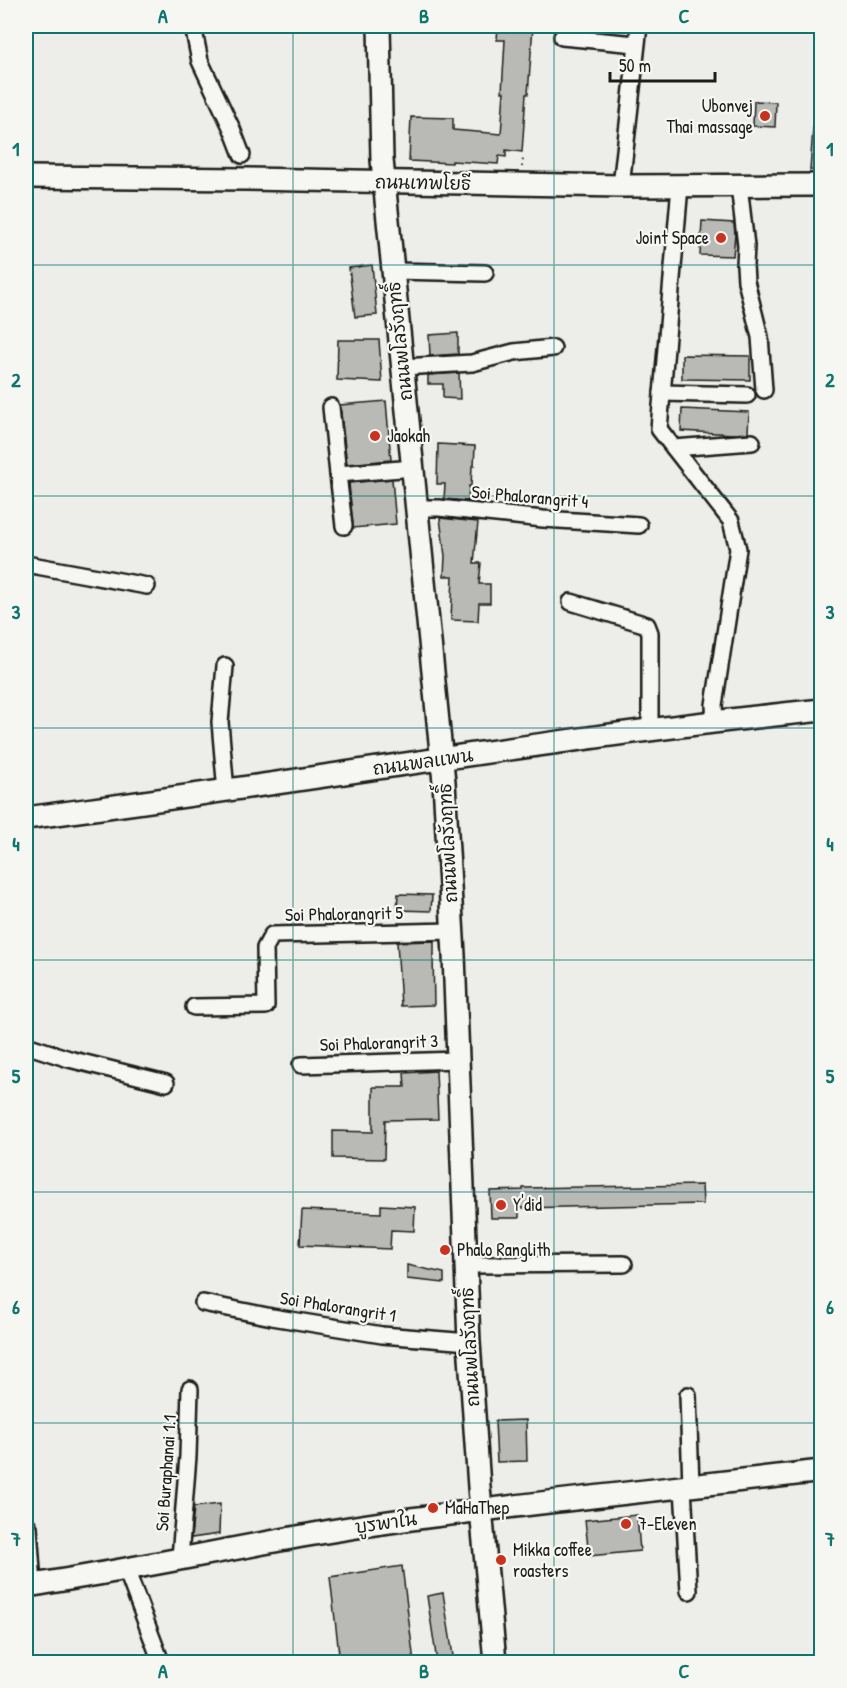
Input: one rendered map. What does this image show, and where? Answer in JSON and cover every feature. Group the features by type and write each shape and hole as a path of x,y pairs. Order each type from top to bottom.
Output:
{"street":[{"path":"193,26 200,61 242,155"},
{"name":"ถนนพโลรังฤทธิ์","path":"379,26 382,160 442,759 453,931 469,1342 495,1662"},
{"path":"621,186 639,26"},
{"path":"562,37 636,44"},
{"name":"ถนนเทพโยธี","path":"26,177 621,186 822,185"},
{"path":"739,185 746,246 746,273 760,338 764,390"},
{"path":"680,186 659,429 731,521 738,549 714,705 715,721"},
{"path":"393,271 484,273"},
{"path":"402,367 472,363 514,352 553,348"},
{"path":"662,393 747,395"},
{"path":"331,407 344,526"},
{"path":"674,448 752,442"},
{"path":"338,474 414,468"},
{"name":"Soi Phalorangrit 4","path":"418,508 639,525"},
{"path":"26,564 147,586"},
{"path":"571,602 647,625 650,633 650,729"},
{"path":"225,666 220,722 226,792"},
{"name":"ถนนพลแพน","path":"26,818 226,792 650,729 715,721 821,714"},
{"name":"Soi Phalorangrit 5","path":"194,1007 266,1006 265,948 272,935 453,931"},
{"path":"26,1045 69,1059 166,1083"},
{"name":"Soi Phalorangrit 3","path":"301,1065 458,1060"},
{"path":"466,1264 624,1264"},
{"name":"Soi Phalorangrit 1","path":"203,1303 382,1335 469,1342"},
{"name":"Soi Buraphanai 1.1","path":"180,1558 188,1456 190,1389"},
{"path":"688,1395 689,1592"},
{"name":"บูรพาใน","path":"28,1586 308,1535 411,1519 822,1471"},
{"path":"26,1528 28,1586"},
{"path":"126,1569 161,1662"}],"building":[{"path":"498,26 533,26 522,152 506,150 506,157 499,156 498,164 409,161 411,117 453,118 453,130 501,134 505,40 497,40"},
{"path":"754,101 776,102 775,127 753,126"},
{"path":"813,128 822,129 822,171 810,170"},
{"path":"702,221 734,223 733,256 700,255"},
{"path":"372,265 377,315 355,317 349,268"},
{"path":"458,333 458,354 430,356 429,335"},
{"path":"338,340 379,340 382,382 337,380"},
{"path":"682,355 750,356 750,380 682,379"},
{"path":"459,373 460,399 443,398 443,384 428,384 428,375"},
{"path":"386,401 391,460 347,464 340,405"},
{"path":"682,409 749,412 748,433 681,431"},
{"path":"438,444 475,446 468,501 444,499 445,484 437,484"},
{"path":"392,479 396,524 353,528 349,483"},
{"path":"440,518 478,522 474,563 481,563 479,584 490,584 490,603 479,603 478,621 451,620 453,576 444,576 445,556"},
{"path":"398,894 432,895 431,911 397,910"},
{"path":"434,941 434,1005 401,1006 397,942"},
{"path":"436,1071 438,1119 385,1120 384,1159 333,1158 333,1131 373,1132 373,1087 405,1087 404,1073"},
{"path":"702,1185 703,1204 519,1208 519,1218 491,1218 490,1191 523,1190 523,1188"},
{"path":"381,1205 415,1207 414,1231 391,1230 390,1249 300,1245 302,1210 381,1213"},
{"path":"407,1265 444,1273 444,1283 407,1279"},
{"path":"526,1420 527,1461 497,1462 495,1421"},
{"path":"220,1504 219,1534 191,1538 194,1507"},
{"path":"637,1515 640,1551 589,1556 585,1520"},
{"path":"402,1566 414,1662 340,1662 330,1577"},
{"path":"443,1593 454,1662 437,1662 427,1596"}],"place":[{"name":"Ubonvej Thai massage","path":"765,116"},
{"name":"Joint Space","path":"721,238"},
{"name":"Jaokah","path":"375,436"},
{"name":"Y'did","path":"501,1205"},
{"name":"Phalo Ranglith","path":"445,1250"},
{"name":"MaHaThep","path":"433,1508"},
{"name":"7-Eleven","path":"626,1524"},
{"name":"Mikka coffee roasters","path":"501,1560"}]}
